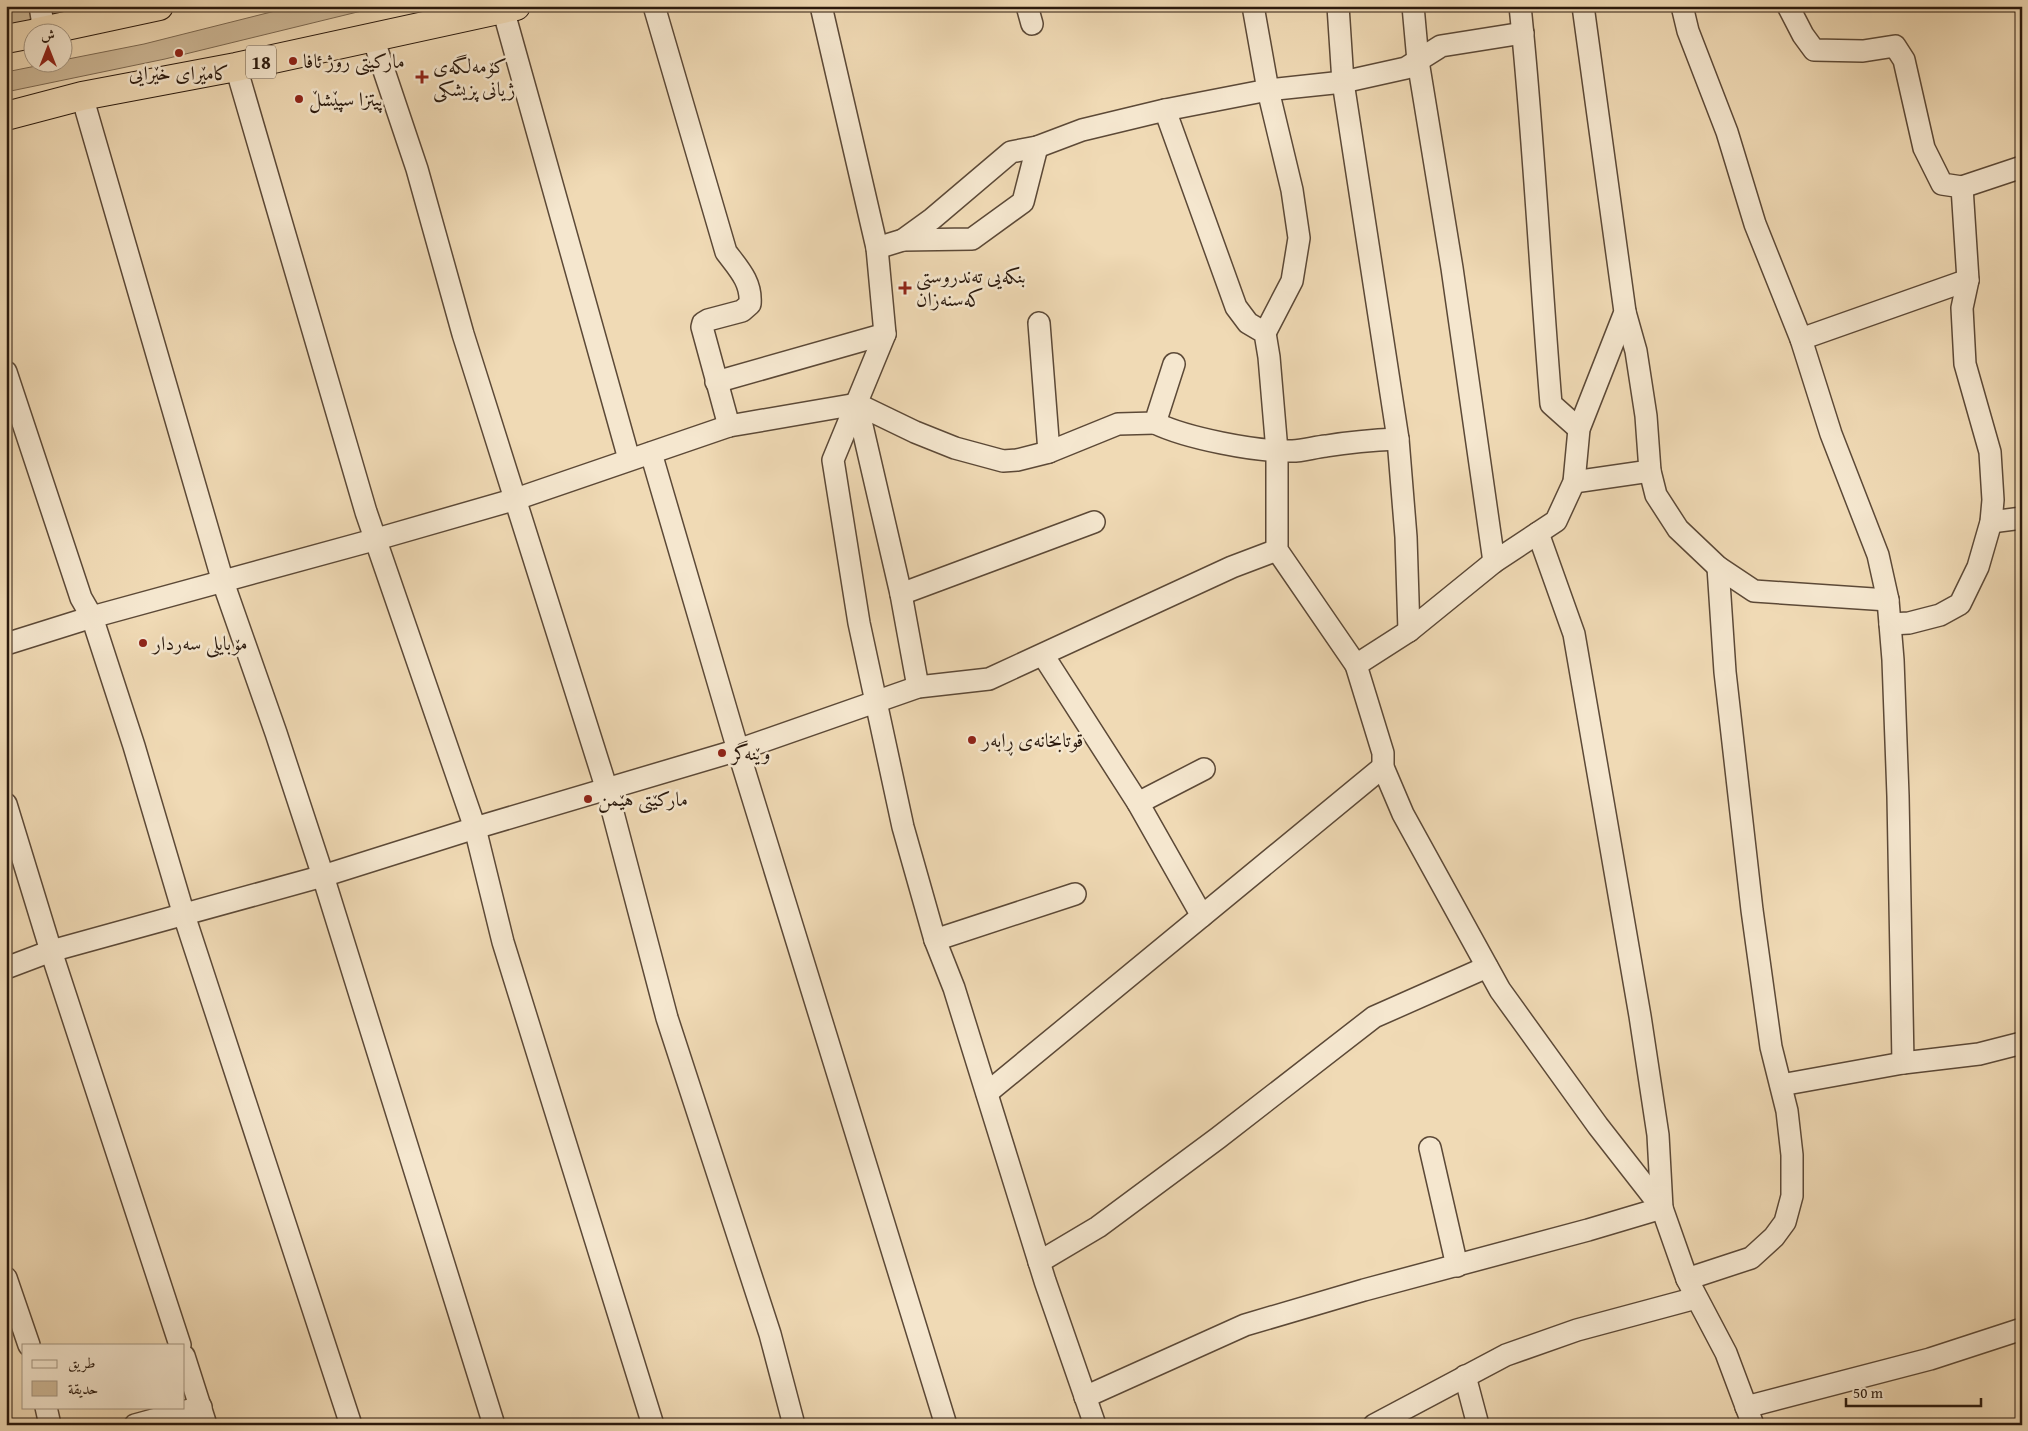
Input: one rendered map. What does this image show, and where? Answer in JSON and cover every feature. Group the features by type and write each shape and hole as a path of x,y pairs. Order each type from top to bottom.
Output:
{"highway":[{"path":"52,22 75,15 159,6"},
{"name":"18","path":"6,116 82,96 236,67 509,8"},
{"path":"6,39 22,33"}],"street":[{"path":"654,6 726,252 742,272 751,294 750,304 742,310 708,320 703,323 702,327 729,426"},
{"path":"821,6 877,248 886,334 833,460 859,623 878,702 904,827 934,940 954,988 1039,1262 1095,1425"},
{"path":"1253,6 1268,90 1292,190 1299,238 1292,281 1264,333 1269,357 1277,451 1277,550 1356,665 1382,753 1384,767 1403,814 1500,990 1598,1126 1662,1208"},
{"path":"1338,6 1343,82 1398,439 1406,537 1409,631"},
{"path":"1413,6 1418,61 1452,268 1494,562"},
{"path":"1520,6 1534,161 1551,404 1579,429"},
{"path":"1583,6 1625,312 1636,351 1646,416 1650,471 1656,495 1678,529 1718,567 1754,591 1888,600"},
{"path":"1682,6 1688,31 1727,132 1755,224 1801,339 1831,434 1878,555 1888,600 1898,796 1903,1063"},
{"path":"1788,6 1803,35 1814,50 1863,51 1895,46 1904,60 1924,148 1942,184 1962,187 2022,167"},
{"path":"509,8 629,459"},
{"path":"904,240 1010,152 1036,147 1082,130 1166,110 1268,90 1343,82 1406,68 1441,46 1523,33"},
{"path":"373,38 417,169 463,334 607,790 667,1018 767,1325 794,1425"},
{"path":"236,67 361,493 475,828 503,942 653,1425"},
{"path":"82,96 223,582 276,733 323,876 494,1425"},
{"path":"1166,110 1236,307 1248,323 1264,333"},
{"path":"877,248 904,240 972,239 1023,202 1036,147"},
{"path":"1890,624 1909,623 1940,615 1960,604 1978,567 1991,522 1993,500 1990,452 1965,364 1962,308 1968,280 1962,187"},
{"path":"1801,339 1968,280"},
{"path":"1356,665 1409,631 1494,562 1556,521 1574,482 1579,429 1625,312"},
{"path":"1039,323 1049,452"},
{"path":"716,382 886,334"},
{"path":"1154,423 1174,364"},
{"path":"6,372 81,598 92,617 134,746 184,915 351,1425"},
{"path":"6,644 92,617 516,499 729,426 857,404 915,432 955,448 1003,461 1017,460 1049,452 1118,424 1154,423 1173,432 1230,444 1277,451 1294,451 1355,442 1398,439"},
{"path":"857,404 901,594 918,687"},
{"path":"651,452 738,750 946,1425"},
{"path":"1574,482 1650,471"},
{"path":"1991,522 2022,518"},
{"path":"901,594 1094,522"},
{"path":"1538,533 1574,634 1658,1135 1662,1208 1687,1279 1726,1353 1750,1416 2022,1329"},
{"path":"6,968 52,951 323,876 475,828 738,750 918,687 989,679 1232,567 1277,550"},
{"path":"1687,1279 1751,1258 1774,1237 1785,1222 1792,1196 1792,1155 1787,1111 1771,1047 1752,910 1725,672 1718,567"},
{"path":"1043,655 1138,803 1202,916"},
{"path":"987,1093 1384,767"},
{"path":"1138,803 1204,769"},
{"path":"6,804 180,1344"},
{"path":"934,940 1075,894"},
{"path":"1039,1262 1098,1227 1218,1138 1374,1017 1487,967"},
{"path":"1781,1085 1903,1063 1979,1054 2022,1043"},
{"path":"1430,1148 1457,1266"},
{"path":"1085,1397 1245,1325 1364,1290 1588,1230 1662,1208"},
{"path":"7,1282 28,1344"},
{"path":"1374,1425 1506,1355 1578,1330 1696,1298"},
{"path":"135,1425 203,1416 185,1359"},
{"path":"1465,1376 1478,1425"},
{"path":"46,1408 50,1425"}],"green space":[{"path":"6,6 110,6 38,22 22,22 22,25 6,29"},
{"path":"295,6 382,6 165,59 6,92 6,72 22,69 22,72 72,72 72,58 144,44"}],"place":[{"name":"كامێرای خێرایی","path":"179,53"},
{"name":"ماركيتى روژ ئافا","path":"293,61"},
{"name":"کۆمەلگەی ژیانی پزیشکی","path":"422,77"},
{"name":"پیتزا سپێشڵ","path":"299,99"},
{"name":"بنکەیی تەندروستی کەسنەزان","path":"905,288"},
{"name":"مۆبایلی سەردار","path":"143,643"},
{"name":"قوتابخانەی ڕابەر","path":"972,740"},
{"name":"وێنەگر","path":"722,753"},
{"name":"مارکێتی هێمن","path":"588,799"}]}
